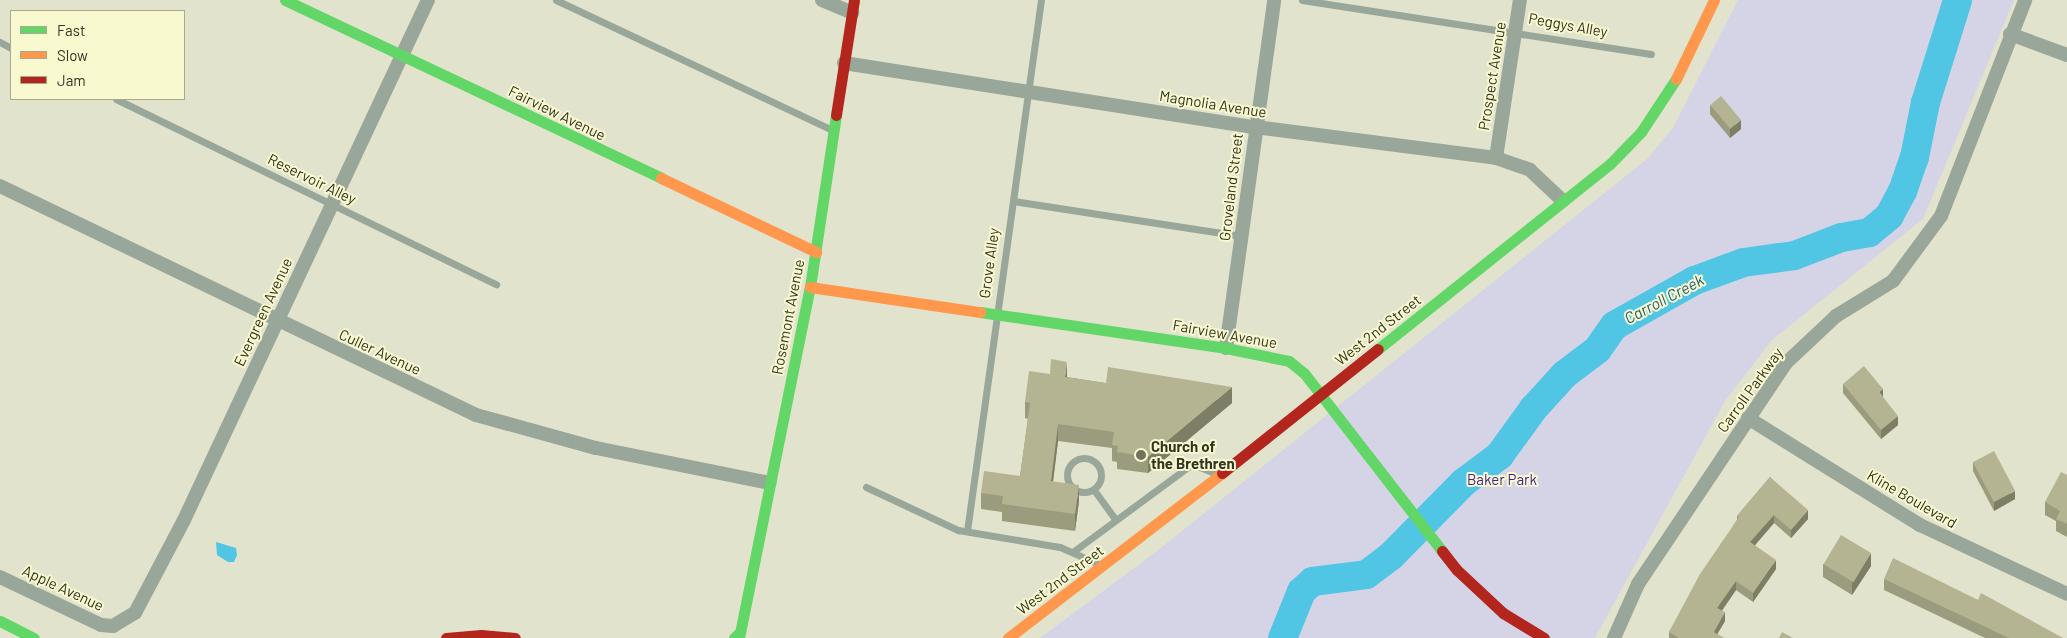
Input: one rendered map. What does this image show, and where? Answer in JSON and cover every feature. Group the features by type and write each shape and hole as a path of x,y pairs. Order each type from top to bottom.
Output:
{"main road":[{"name":"Fairview Avenue","path":"286,0 816,252"},
{"name":"West 2nd Street","path":"1008,638 1220,475 1616,158 1650,120 1675,82 1714,0"},
{"name":"Rosemont Avenue","path":"737,636 810,286 853,7"},
{"name":"Fairview Avenue","path":"810,286 1226,348 1289,361 1304,373 1319,396 1457,570 1503,613 1544,638"},
{"path":"0,622 34,638"},
{"path":"446,638 481,635 515,638"}],"street":[{"name":"Evergreen Avenue","path":"113,626 136,613 184,520 428,0"},
{"path":"822,0 853,7"},
{"name":"Groveland Street","path":"1226,348 1274,0"},
{"name":"Prospect Avenue","path":"1496,158 1520,0"},
{"name":"Carroll Parkway","path":"1614,638 1638,584 1786,364 1836,316 1893,281 1941,216 2010,34 2025,0"},
{"path":"2010,34 2067,55"},
{"name":"Magnolia Avenue","path":"844,63 1255,127 1496,158 1530,170 1563,202"},
{"name":"Culler Avenue","path":"0,186 277,321 476,415 596,448 769,483"},
{"name":"Kline Boulevard","path":"1748,418 1920,525 2067,594"},
{"name":"Apple Avenue","path":"0,577 101,625 113,626"}],"lane":[{"path":"556,0 834,131"},
{"name":"Grove Alley","path":"967,531 1041,0"},
{"name":"Peggys Alley","path":"1302,0 1516,30 1651,54"},
{"name":"Reservoir Alley","path":"118,100 496,284"},
{"path":"1012,201 1242,236"},
{"path":"1081,458 1094,461 1101,472 1099,485 1094,490 1080,492 1070,485 1069,465 1081,458"},
{"path":"1074,551 1132,506 1142,503 1192,464 1220,475"},
{"path":"866,487 958,530 1074,551 1103,566"},
{"path":"1094,490 1115,519"}],"green space":[{"name":"Baker Park","path":"1738,0 2014,0 1923,219 1772,340 1725,401 1595,638 1040,638 1157,551 1647,159 1673,128"}],"water":[{"path":"216,542 236,548 237,555 234,562 228,562 217,555"}],"building":[{"path":"1721,96 1741,120 1730,129 1710,105"},
{"name":"Church of the Brethren","path":"1051,359 1067,362 1065,377 1106,383 1108,367 1232,387 1148,457 1117,452 1118,446 1112,445 1114,432 1058,424 1051,481 1079,485 1075,514 1002,504 1003,496 981,493 984,471 1020,476 1030,403 1025,402 1029,371 1050,374"},
{"path":"1864,366 1883,389 1879,392 1898,416 1881,430 1843,384"},
{"path":"1994,451 2015,491 1994,502 1973,462"},
{"path":"2061,472 2067,475 2067,524 2056,519 2060,511 2045,502"},
{"path":"1770,477 1808,510 1791,530 1774,515 1750,542 1776,560 1753,593 1736,581 1717,608 1725,612 1714,632 1724,638 1679,638 1669,632 1700,574 1739,517 1737,516"},
{"path":"1841,535 1871,553 1853,582 1823,564"},
{"path":"1893,558 1978,600 1981,593 2063,638 2009,638 1884,579"},
{"path":"1782,632 1793,638 1779,638"}],"waterway":[{"name":"Carroll Creek","path":"1282,638 1301,591 1312,581 1366,574 1391,555 1463,482 1499,455 1533,408 1564,374 1597,349 1614,325 1694,280 1743,262 1794,255 1841,237 1869,232 1889,215 1902,191 1914,157 1925,102 1957,0"}],"traffic: fast":[{"path":"285,0 661,178"},
{"path":"1378,349 1610,164 1641,132 1676,79"},
{"path":"739,638 810,287 836,115"},
{"path":"980,312 1226,348 1289,361 1304,373 1442,551"},
{"path":"0,621 34,638"},
{"path":"734,638 739,633"}],"traffic: slow":[{"path":"1676,79 1714,0"},
{"path":"661,178 816,252"},
{"path":"810,287 980,312"},
{"path":"1008,638 1222,473"}],"traffic: jam":[{"path":"836,115 854,0"},
{"path":"1222,473 1378,349"},
{"path":"1442,551 1457,570 1503,613 1544,638"},
{"path":"446,638 481,635 515,638"}],"place":[{"name":"Church of the Brethren","path":"1141,455"}]}
